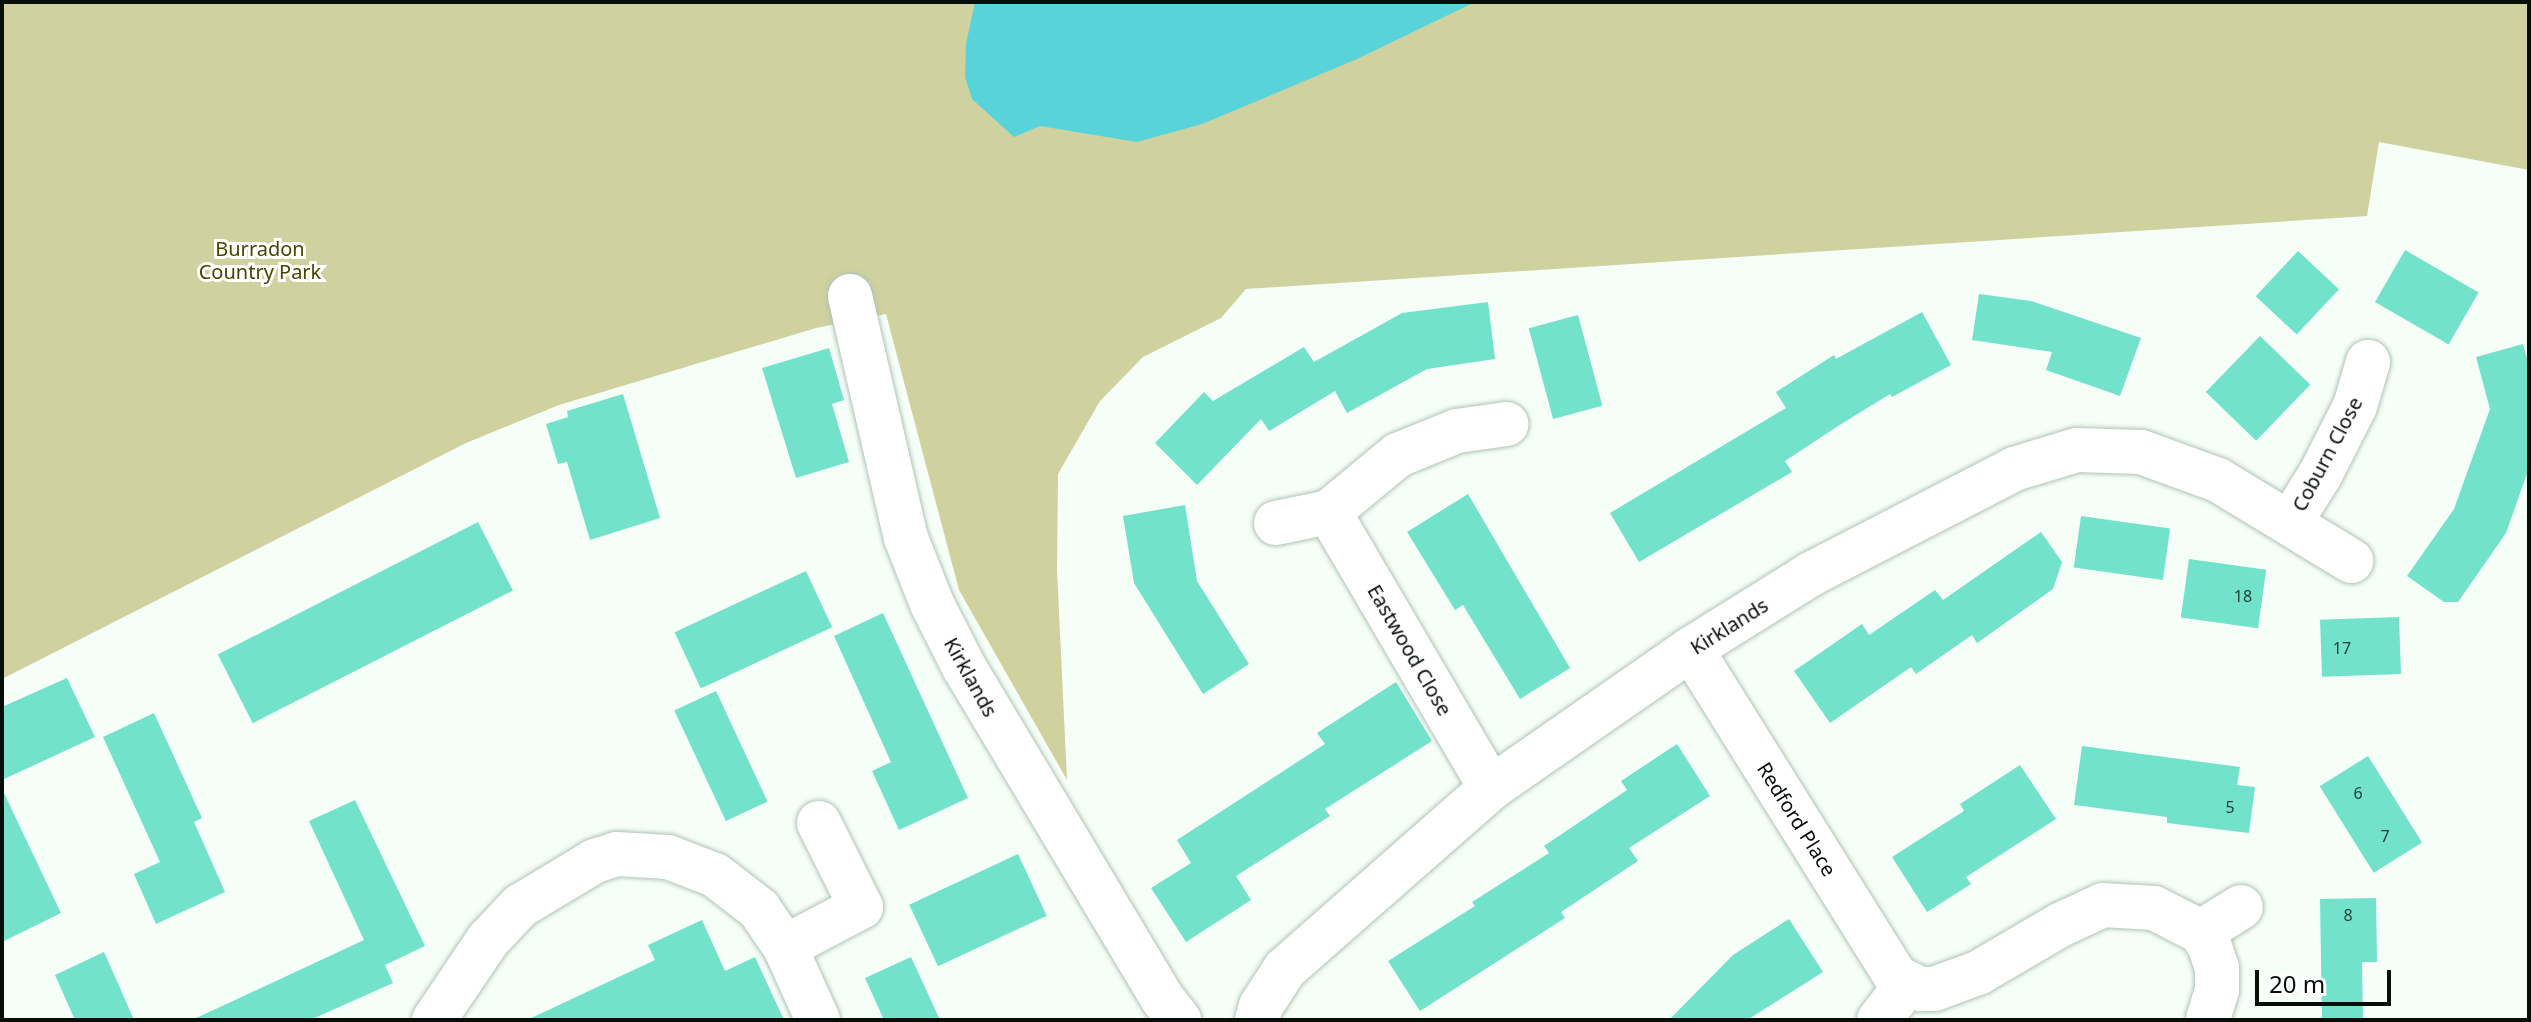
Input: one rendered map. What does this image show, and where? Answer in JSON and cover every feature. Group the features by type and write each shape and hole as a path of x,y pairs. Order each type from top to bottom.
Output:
{"street":[{"name":"Kirklands","path":"850,296 906,538 932,604 979,692 1162,998 1179,1020"},
{"name":"Coburn Close","path":"2351,561 2291,521 2320,475 2355,406 2368,362"},
{"path":"1276,523 1329,512 1398,455 1457,431 1507,424"},
{"name":"Kirklands","path":"1257,1020 1261,1006 1285,969 1491,788 1691,649 1811,574 1976,488 2047,457 2107,449 2141,452 2218,480 2291,521"},
{"name":"Eastwood Close","path":"1329,512 1491,788"},
{"name":"Redford Place","path":"1691,649 1896,977 1907,984"},
{"path":"785,947 861,907 819,823"},
{"path":"434,1020 488,940 520,906 595,861 617,854 668,857 715,875 759,909 785,947 818,1020"},
{"path":"1879,1020 1907,984 1921,989 1957,982 2103,905 2154,908 2201,932 2217,968 2217,990 2208,1020"},
{"path":"2201,932 2241,907"}],"green space":[{"name":"Burradon Country Park","path":"2,2 2529,2 2529,170 2379,142 2367,216 1246,289 1221,318 1143,357 1100,401 1058,474 1057,570 1067,780 959,590 886,314 816,328 559,405 466,443 2,679"}],"water":[{"path":"975,2 1475,2 1357,59 1202,124 1137,142 1040,126 1014,137 972,99 965,77 966,44"}],"building":[{"path":"2405,250 2479,292 2449,344 2375,302"},
{"path":"2298,251 2339,289 2297,335 2256,296"},
{"path":"1979,294 2031,301 2141,338 2120,396 2046,370 2052,352 1972,340"},
{"path":"1488,302 1495,359 1427,369 1347,413 1335,391 1269,431 1261,419 1197,485 1155,443 1204,392 1213,401 1304,347 1314,362 1402,313"},
{"path":"1922,312 1951,365 1892,397 1890,394 1838,426 1785,461 1792,472 1639,562 1610,513 1786,408 1776,392 1834,355 1836,359"},
{"path":"1578,315 1602,406 1553,419 1529,328"},
{"path":"2260,336 2310,385 2256,441 2206,392"},
{"path":"2523,344 2529,366 2529,468 2506,533 2458,602 2444,602 2407,576 2454,509 2490,409 2476,357"},
{"path":"829,348 844,400 832,404 849,462 796,478 762,368"},
{"path":"623,394 660,518 590,540 567,462 558,464 546,424 568,417 567,411"},
{"path":"1468,494 1570,668 1520,699 1463,605 1455,610 1407,532"},
{"path":"1185,505 1197,581 1249,664 1203,694 1134,583 1123,516"},
{"path":"2081,516 2170,529 2163,580 2074,567"},
{"path":"478,522 513,591 253,723 218,655"},
{"path":"2041,532 2062,562 2053,589 1977,643 1972,635 1916,674 1911,667 1830,723 1794,671 1862,624 1869,635 1935,590 1943,600"},
{"path":"2189,559 2266,570 2258,628 2181,617"},
{"path":"806,571 832,627 701,688 675,632"},
{"path":"883,613 968,798 899,830 872,771 891,762 834,636"},
{"path":"2399,617 2401,674 2322,677 2320,620"},
{"path":"67,678 95,737 2,780 2,707"},
{"path":"1396,682 1432,741 1325,809 1330,816 1236,876 1251,900 1186,942 1151,888 1191,863 1177,840 1325,744 1317,733"},
{"path":"716,691 768,802 726,821 674,710"},
{"path":"154,713 202,818 194,822 225,892 156,924 134,874 160,862 103,737"},
{"path":"1677,744 1710,796 1629,848 1638,861 1561,912 1565,918 1420,1011 1388,961 1475,906 1472,902 1549,853 1544,846 1627,790 1621,781"},
{"path":"2082,746 2240,767 2237,785 2255,787 2249,833 2167,823 2167,817 2074,805"},
{"path":"2368,756 2422,843 2374,873 2320,786"},
{"path":"2020,765 2056,819 1966,877 1971,884 1927,912 1892,857 1964,811 1960,804"},
{"path":"2,789 61,913 2,942"},
{"path":"355,800 425,946 385,965 393,983 310,1020 192,1020 364,940 309,821"},
{"path":"1018,854 1047,916 938,966 909,905"},
{"path":"2376,898 2377,962 2362,962 2363,1020 2322,1020 2320,899"},
{"path":"1789,919 1823,972 1747,1020 1669,1020 1733,955"},
{"path":"702,920 725,971 755,957 784,1020 527,1020 655,960 648,945"},
{"path":"104,952 134,1020 75,1020 55,975"},
{"path":"911,957 940,1020 884,1020 865,978"}]}
